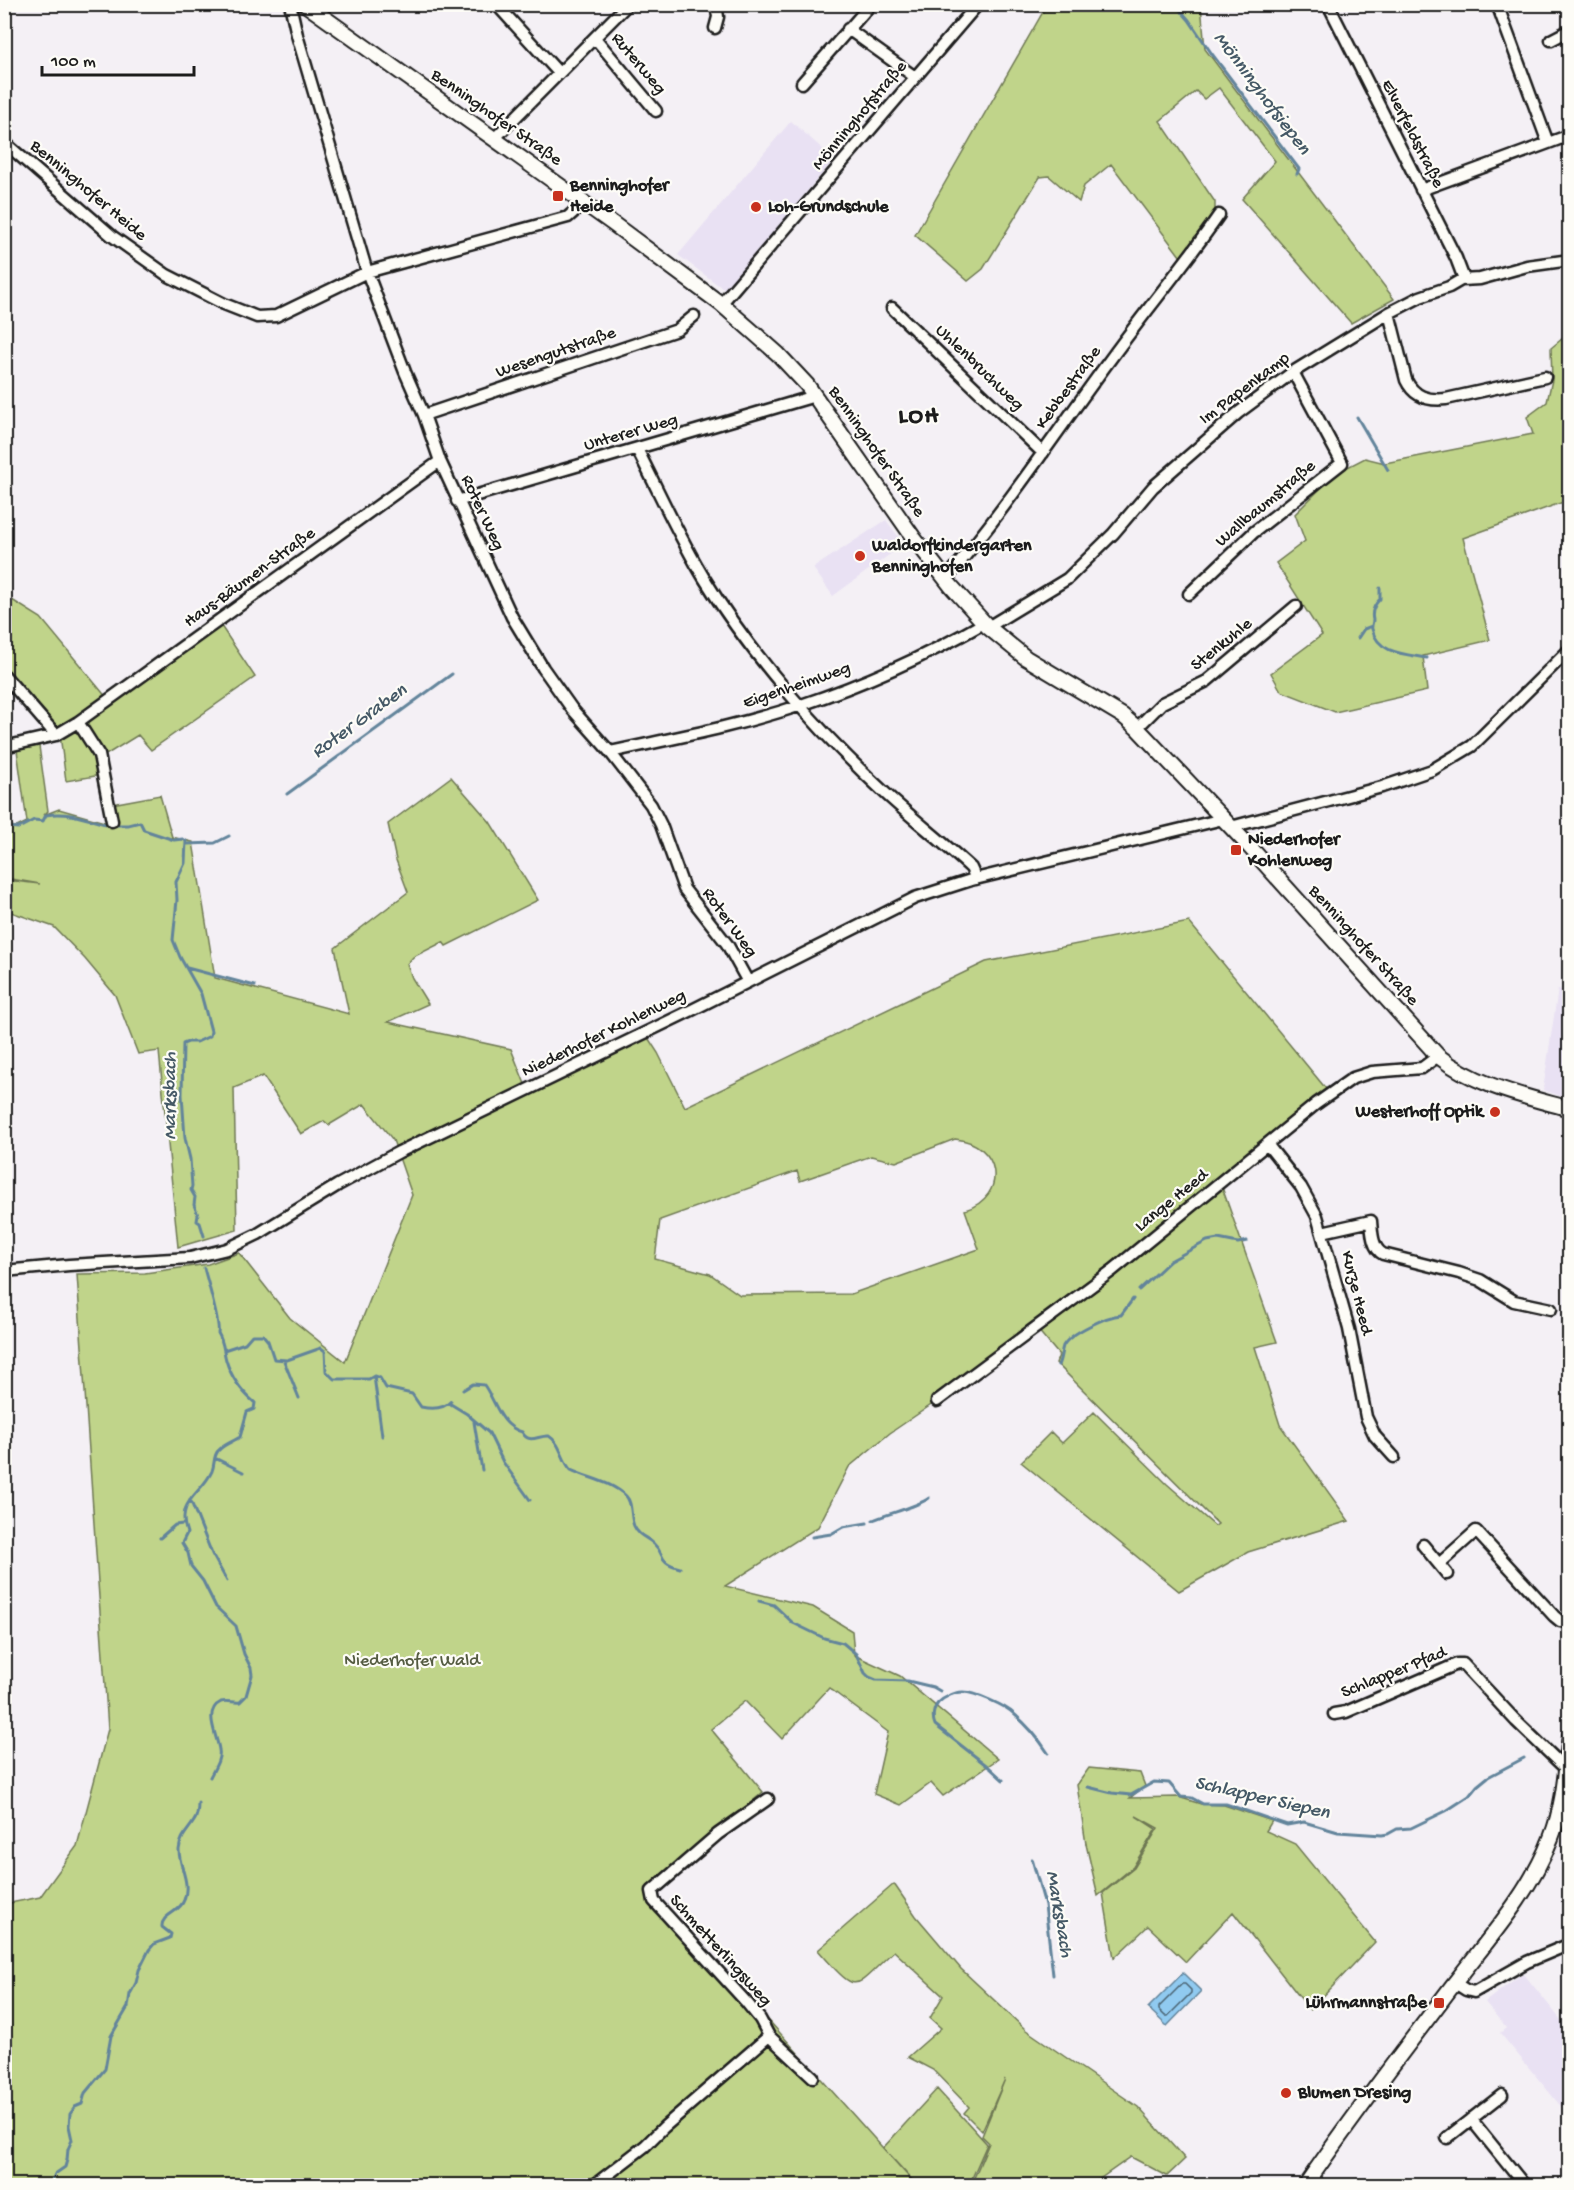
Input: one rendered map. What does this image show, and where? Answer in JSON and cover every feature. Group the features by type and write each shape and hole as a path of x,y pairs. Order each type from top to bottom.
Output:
{"main road":[{"name":"Benninghofer Straße","path":"305,4 721,304 778,354 815,396 861,466 946,579 986,625 1026,658 1116,712 1137,728 1227,823 1438,1056 1453,1068 1474,1079 1569,1109"},
{"path":"1305,2186 1504,1920 1537,1867 1555,1826 1566,1769 1569,1735"}],"street":[{"name":"Roter Weg","path":"290,4 297,35 367,272 457,501 512,617 543,668 572,709 610,752 651,805 661,825 684,889 727,944 748,982"},
{"path":"496,4 558,72"},
{"path":"494,139 628,4"},
{"path":"715,28 718,17 716,4"},
{"path":"802,83 871,4"},
{"name":"Mönninghofstraße","path":"721,304 978,4"},
{"name":"Elverfeldstraße","path":"1328,4 1456,258 1464,279"},
{"path":"1497,4 1548,143"},
{"path":"848,29 915,77"},
{"path":"1551,40 1569,30"},
{"name":"Ruterweg","path":"594,38 656,111"},
{"path":"1421,190 1569,135"},
{"name":"Benninghofer Heide","path":"4,142 112,236 167,275 224,304 256,317 276,316 367,272 568,217 584,203"},
{"name":"Kebbestraße","path":"946,579 1043,453 1112,356 1176,275 1219,215"},
{"name":"Im Papenkamp","path":"986,625 1067,579 1107,541 1154,487 1219,428 1293,372 1389,313 1464,279 1480,279 1527,266 1569,260"},
{"name":"Uhlenbruchweg","path":"892,308 1043,453"},
{"path":"1389,313 1406,380 1412,390 1422,398 1446,399 1545,377"},
{"name":"Wesengutstraße","path":"424,415 677,330 694,316"},
{"name":"Wallbaumstraße","path":"1189,594 1254,532 1342,463 1293,372"},
{"name":"Unterer Weg","path":"457,501 815,396"},
{"path":"637,449 704,578 743,634 800,705 884,792 971,868 976,879"},
{"name":"Haus-Bäumen-Straße","path":"4,747 56,735 78,722 441,461"},
{"name":"Stenkuhle","path":"1137,728 1162,703 1207,681 1296,606"},
{"name":"Eigenheimweg","path":"610,752 714,730 800,705 887,672 986,625"},
{"name":"Niederhofer Kohlenweg","path":"4,1271 180,1258 226,1249 258,1234 390,1156 915,898 976,879 1382,787 1432,770 1472,746 1569,649"},
{"path":"4,675 56,735"},
{"path":"78,722 99,755 112,821"},
{"name":"Lange Heed","path":"937,1401 1113,1270 1316,1104 1353,1078 1372,1072 1422,1068 1438,1056"},
{"name":"Kurze Heed","path":"1267,1144 1301,1187 1317,1216 1349,1329 1366,1417 1375,1436 1394,1457"},
{"path":"1322,1232 1371,1221 1375,1246 1383,1254 1460,1273 1480,1280 1514,1301 1551,1309"},
{"path":"1439,1564 1476,1531 1554,1616 1560,1621 1569,1623"},
{"path":"1423,1545 1447,1574"},
{"name":"Schlapper Pfad","path":"1334,1714 1346,1712 1457,1664 1463,1664 1524,1729 1566,1769"},
{"name":"Schmetterlingsweg","path":"768,1799 718,1834 652,1890 651,1896 747,2003 760,2019 769,2036 813,2077"},
{"path":"1455,1983 1474,1992 1527,1962 1569,1944"},
{"name":"Schmetterlingsweg","path":"593,2186 645,2146 769,2036"},
{"path":"1447,2138 1502,2095"},
{"path":"1471,2119 1525,2186"}],"shaded area":[{"name":"Loh-Grundschule","path":"791,121 834,159 725,290 678,255"},
{"name":"Waldorfkindergarten Benninghofen","path":"886,520 904,544 833,596 813,568"},
{"path":"1558,989 1569,991 1569,1099 1543,1090"},
{"path":"1523,1973 1569,2030 1569,2116 1500,2033 1506,2028 1485,2002"}],"green space":[{"path":"1047,5 1201,5 1205,49 1394,299 1351,323 1242,199 1275,161 1219,88 1204,99 1196,91 1160,121 1215,202 1215,216 1183,260 1111,164 1084,186 1079,202 1049,176 1040,177 983,269 968,281 915,235"},
{"path":"1569,333 1569,500 1463,538 1490,640 1423,656 1427,691 1335,712 1281,691 1271,673 1322,635 1276,563 1305,541 1295,514 1336,473 1365,458 1385,463 1533,434 1527,417 1547,402 1552,380 1551,348"},
{"path":"4,595 41,618 112,704 162,669 161,665 219,623 255,677 151,750 138,735 104,756 101,775 66,781 59,727 50,725 5,673"},
{"name":"Niederhofer Wald","path":"39,746 48,811 44,815 59,809 108,823 112,804 160,795 172,837 193,842 215,978 349,1014 335,948 408,892 396,860 388,824 451,777 490,822 538,900 446,946 443,942 413,957 407,964 412,978 428,1004 388,1022 511,1049 527,1089 645,1033 658,1053 685,1107 986,962 1189,922 1327,1090 1218,1176 1277,1342 1255,1347 1280,1425 1349,1521 1248,1552 1179,1591 1021,1462 1051,1432 1062,1443 1094,1412 1167,1484 1215,1526 1218,1524 1056,1363 1059,1355 1032,1323 937,1401 890,1433 849,1467 818,1527 725,1586 813,1607 852,1631 854,1655 900,1676 998,1759 943,1796 931,1783 901,1805 874,1794 888,1732 829,1688 782,1739 745,1701 711,1729 763,1792 652,1890 916,2185 5,2185 5,1904 40,1897 77,1846 108,1729 77,1274 145,1273 208,1264 239,1253 290,1318 345,1362 412,1195 393,1140 364,1104 329,1125 324,1121 301,1134 263,1076 234,1088 237,1230 178,1247 159,1051 138,1054 115,995 54,927 5,910 5,880 40,884 5,878 4,802 8,826 17,827 27,822 17,750","holes":["955,1139 970,1143 982,1150 990,1160 994,1171 993,1182 988,1194 979,1203 965,1210 979,1249 851,1294 740,1295 710,1274 655,1259 660,1220 797,1171 800,1181 871,1156 896,1162"]},
{"path":"1089,1768 1140,1773 1145,1786 1130,1798 1178,1797 1201,1804 1224,1805 1272,1821 1266,1831 1295,1844 1375,1942 1310,2010 1233,1912 1186,1962 1148,1926 1114,1958 1103,1893 1134,1868 1158,1828 1136,1816 1156,1829 1133,1867 1098,1896 1086,1844 1077,1785"},
{"path":"894,1884 916,1916 961,1969 1026,2030 1138,2107 1185,2159 1167,2176 1131,2157 1091,2185 971,2185 989,2143 982,2136 1005,2079 982,2131 964,2113 969,2107 933,2070 908,2057 941,2028 930,2018 943,1996 894,1951 863,1980 856,1983 842,1976 818,1950"},
{"path":"937,2089 987,2144 969,2185 917,2185 883,2148"}],"water":[{"path":"1183,1973 1201,1991 1167,2026 1148,2008"}],"waterway":[{"name":"Mönninghofsiepen","path":"1175,4 1299,169 1297,174"},
{"name":"Mönninghofsiepen","path":"1357,417 1388,470"},
{"name":"Mönninghofsiepen","path":"1380,588 1380,599 1372,612 1372,628 1375,637 1380,644 1393,651 1427,658"},
{"path":"1358,638 1364,629 1372,626"},
{"name":"Roter Graben","path":"287,794 452,674"},
{"name":"Marksbach","path":"4,827 19,828 34,820 43,821 46,815 54,814 77,816 108,825"},
{"name":"Marksbach","path":"117,825 140,822 144,830 174,840 186,841 185,863 176,882 177,900 173,940 201,994 211,1031 210,1036 197,1042 183,1044 182,1095 185,1138 190,1159 191,1190 195,1197 197,1221 200,1223 204,1236"},
{"name":"Roter Graben","path":"187,844 215,843 229,836"},
{"path":"187,968 255,986"},
{"name":"Lange Heed","path":"1139,1290 1170,1261 1207,1241 1218,1239 1238,1243 1247,1241"},
{"path":"204,1268 216,1312 218,1333 228,1366 237,1384 255,1403 254,1409 247,1412 240,1437 218,1451 212,1471 191,1499 184,1513 187,1533 182,1543 188,1553 191,1566 203,1581 216,1607 236,1626 252,1675 246,1696 240,1702 226,1701 215,1706 212,1718 219,1757 210,1777"},
{"name":"Lange Heed","path":"1058,1365 1063,1346 1067,1341 1089,1326 1121,1315 1133,1299"},
{"name":"Marksbach","path":"224,1350 245,1343 252,1335 263,1335 268,1341 274,1359 287,1360 321,1348 325,1351 326,1371 334,1379 369,1379 374,1376 380,1378 386,1388 412,1394 421,1407 437,1408 451,1401"},
{"path":"284,1361 299,1398"},
{"path":"374,1376 382,1436"},
{"name":"Marksbach","path":"463,1390 473,1384 484,1385 508,1425 531,1439 549,1436 556,1443 571,1470 620,1491 630,1502 636,1530 658,1548 665,1561 680,1568"},
{"path":"449,1403 467,1414 489,1433 503,1462 530,1500"},
{"path":"474,1422 482,1470"},
{"path":"215,1458 243,1472"},
{"name":"Lange Heed","path":"873,1520 929,1498"},
{"path":"190,1499 212,1554 227,1581"},
{"name":"Lange Heed","path":"812,1537 831,1534 843,1527 867,1523"},
{"path":"160,1538 175,1525 183,1524"},
{"name":"Marksbach","path":"759,1601 774,1605 793,1623 824,1638 843,1643 856,1654 869,1677 876,1680 908,1681 940,1691"},
{"name":"Marksbach","path":"1003,1780 935,1725 934,1711 940,1701 963,1692 975,1694 998,1704 1024,1723 1048,1753"},
{"name":"Schlapper Siepen","path":"1088,1787 1131,1795 1154,1782 1169,1783 1181,1797 1192,1798 1203,1804 1226,1804 1287,1825 1304,1822 1338,1832 1382,1835 1397,1829 1411,1828 1446,1811 1469,1796 1488,1777 1524,1758"},
{"path":"50,2186 55,2174 65,2167 67,2160 72,2140 69,2126 70,2114 75,2107 82,2104 85,2093 105,2069 111,2036 128,2007 139,1970 154,1944 170,1938 171,1934 162,1927 162,1923 167,1916 179,1908 184,1900 186,1887 179,1850 183,1838 196,1817 198,1803"},
{"name":"Marksbach","path":"1032,1859 1045,1905 1053,1975"}],"place":[{"name":"Benninghofer Heide","path":"558,196"},
{"name":"Loh-Grundschule","path":"756,207"},
{"name":"Waldorfkindergarten Benninghofen","path":"860,556"},
{"name":"Niederhofer Kohlenweg","path":"1236,850"},
{"name":"Westerhoff Optik","path":"1495,1112"},
{"name":"Lührmannstraße","path":"1439,2003"},
{"name":"Blumen Dresing","path":"1286,2093"}],"district":[{"name":"LOH","path":"919,417"}]}
